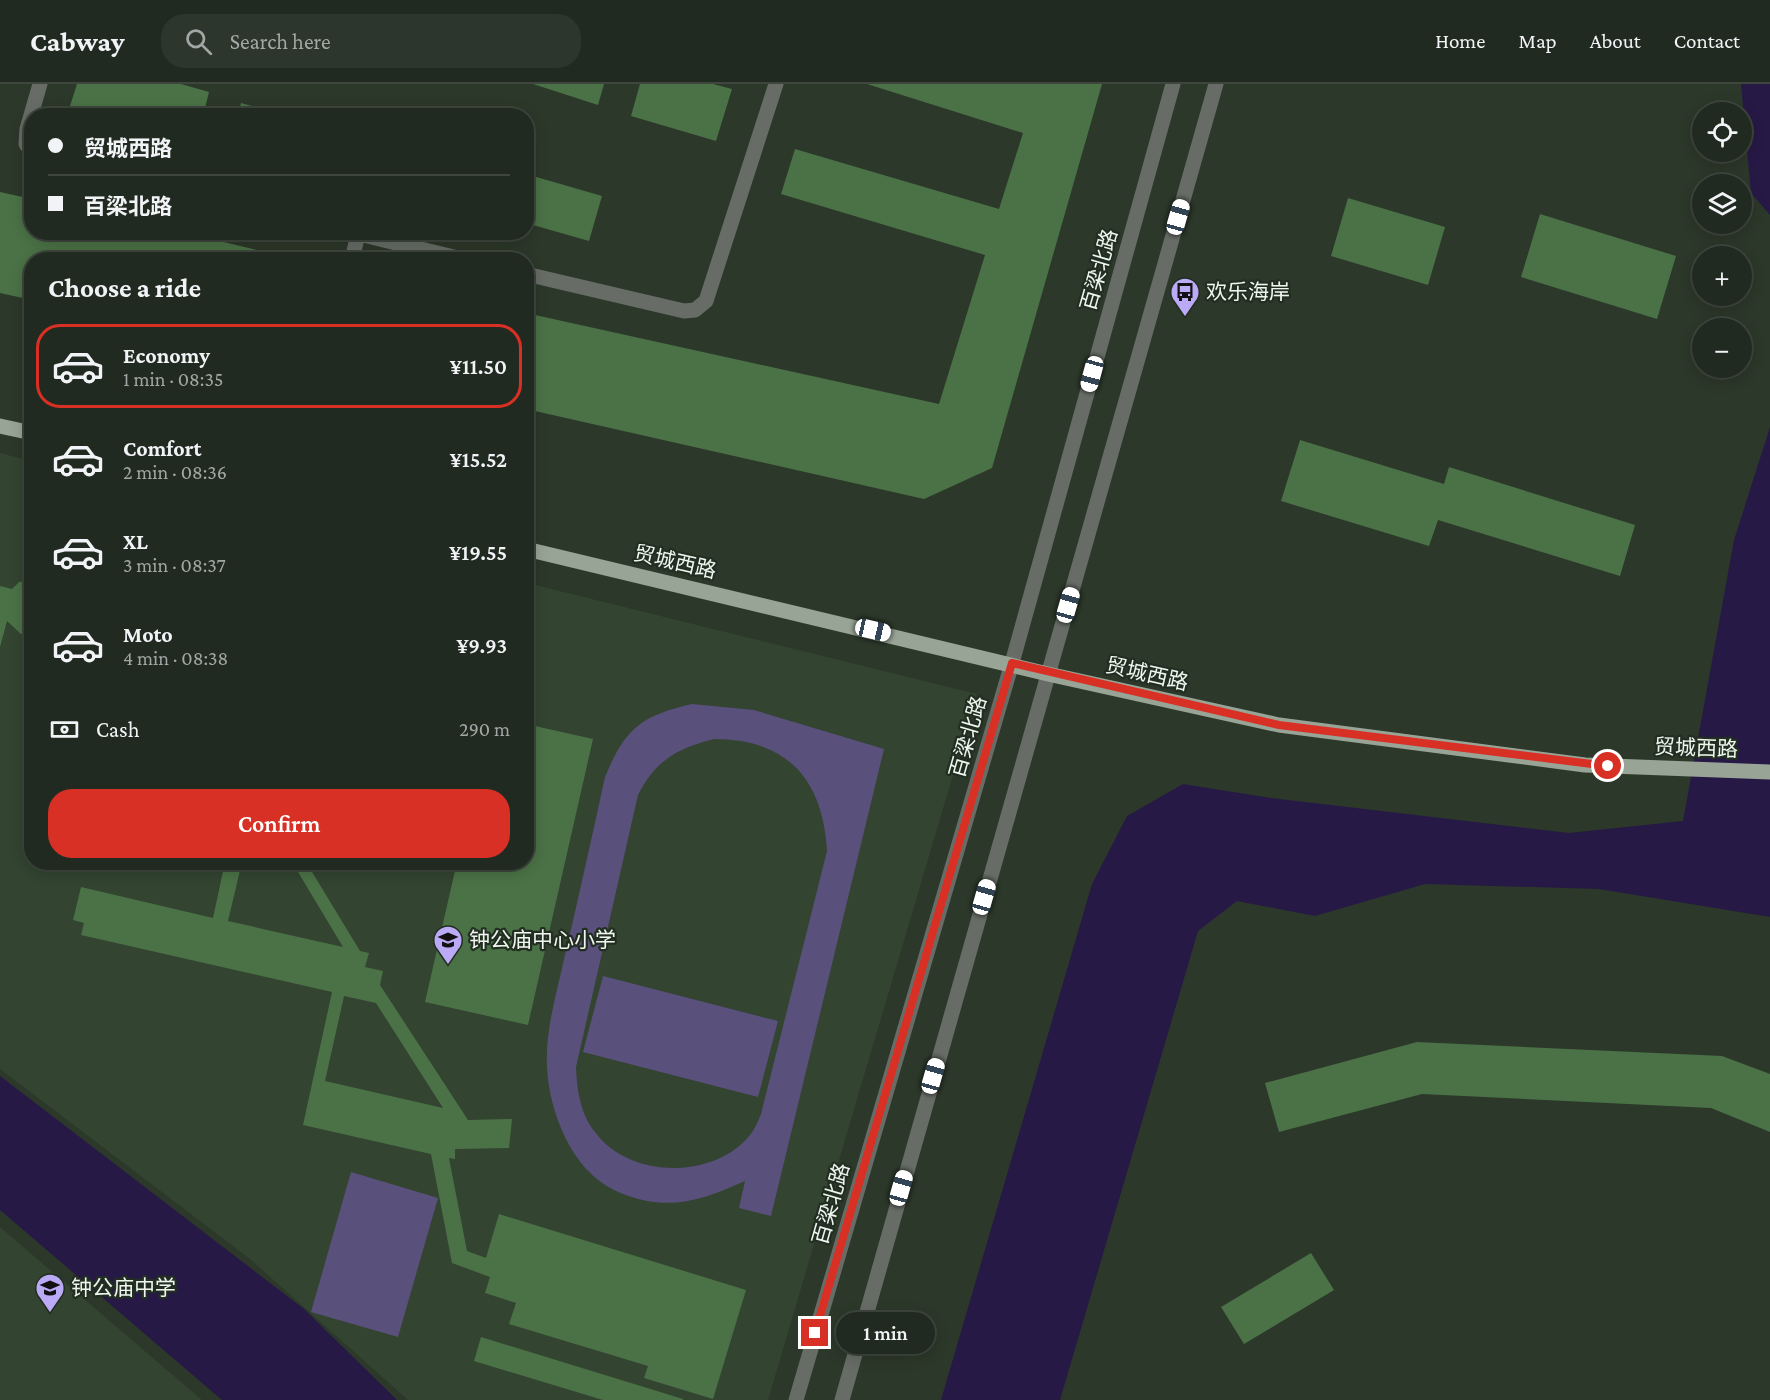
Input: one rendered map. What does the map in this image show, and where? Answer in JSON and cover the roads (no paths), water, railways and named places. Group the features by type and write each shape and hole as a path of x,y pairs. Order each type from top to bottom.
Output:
{"main road":[{"path":"0,426 24,431"},
{"name":"贸城西路","path":"534,551 1012,663 1048,674 1279,725 1585,765 1770,772"}],"street":[{"path":"33,108 40,84"},
{"path":"534,276 684,311 695,310 706,301 776,84"},
{"name":"百梁北路","path":"796,1400 1012,663 1173,84"},
{"path":"842,1400 1216,84"},
{"path":"384,240 432,252"}],"place":[{"name":"欢乐海岸","path":"1185,318"},
{"name":"钟公庙中心小学","path":"448,966"},
{"name":"钟公庙中学","path":"50,1314"}]}
